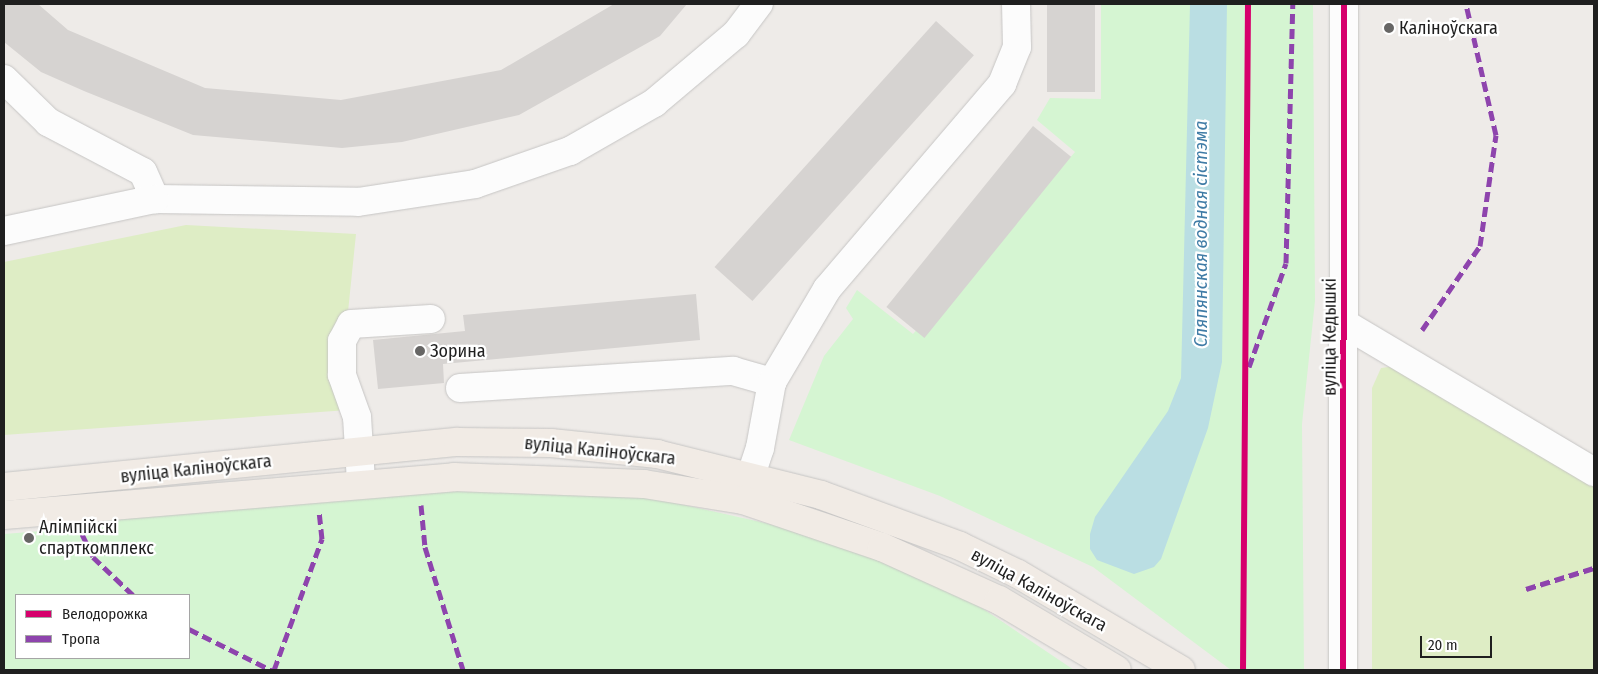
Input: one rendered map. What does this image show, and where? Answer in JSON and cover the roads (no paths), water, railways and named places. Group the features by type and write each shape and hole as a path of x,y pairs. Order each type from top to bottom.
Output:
{"main road":[{"name":"вуліца Каліноўскага","path":"4,487 458,442 551,443 657,454 750,474 821,495 960,546 1018,574 1181,670"},
{"name":"вуліца Каліноўскага","path":"4,515 361,482 536,476 644,484 743,500 944,572 1117,670"}],"street":[{"path":"4,231 155,199 358,202 476,184 570,151 654,103 736,34 759,4"},
{"path":"743,500 760,448 772,382 827,290 1002,84 1017,47 1016,4"},
{"name":"вуліца Кедышкі","path":"1342,670 1345,324 1344,4"},
{"path":"4,79 48,122 143,172 155,199"},
{"path":"361,482 357,418 342,375 342,342 351,324 431,319"},
{"path":"1345,324 1594,472"},
{"path":"460,388 733,371 772,382"}],"water":[{"name":"Сляпянская водная сістэма","path":"1190,4 1227,4 1222,362 1208,428 1161,559 1154,567 1134,574 1097,560 1090,549 1090,534 1095,517 1168,411 1181,378"}],"place":[{"name":"Каліноўскага","path":"1389,28"},
{"name":"Зорина","path":"420,351"},
{"name":"Алімпійскі спарткомплекс","path":"29,538"}]}
